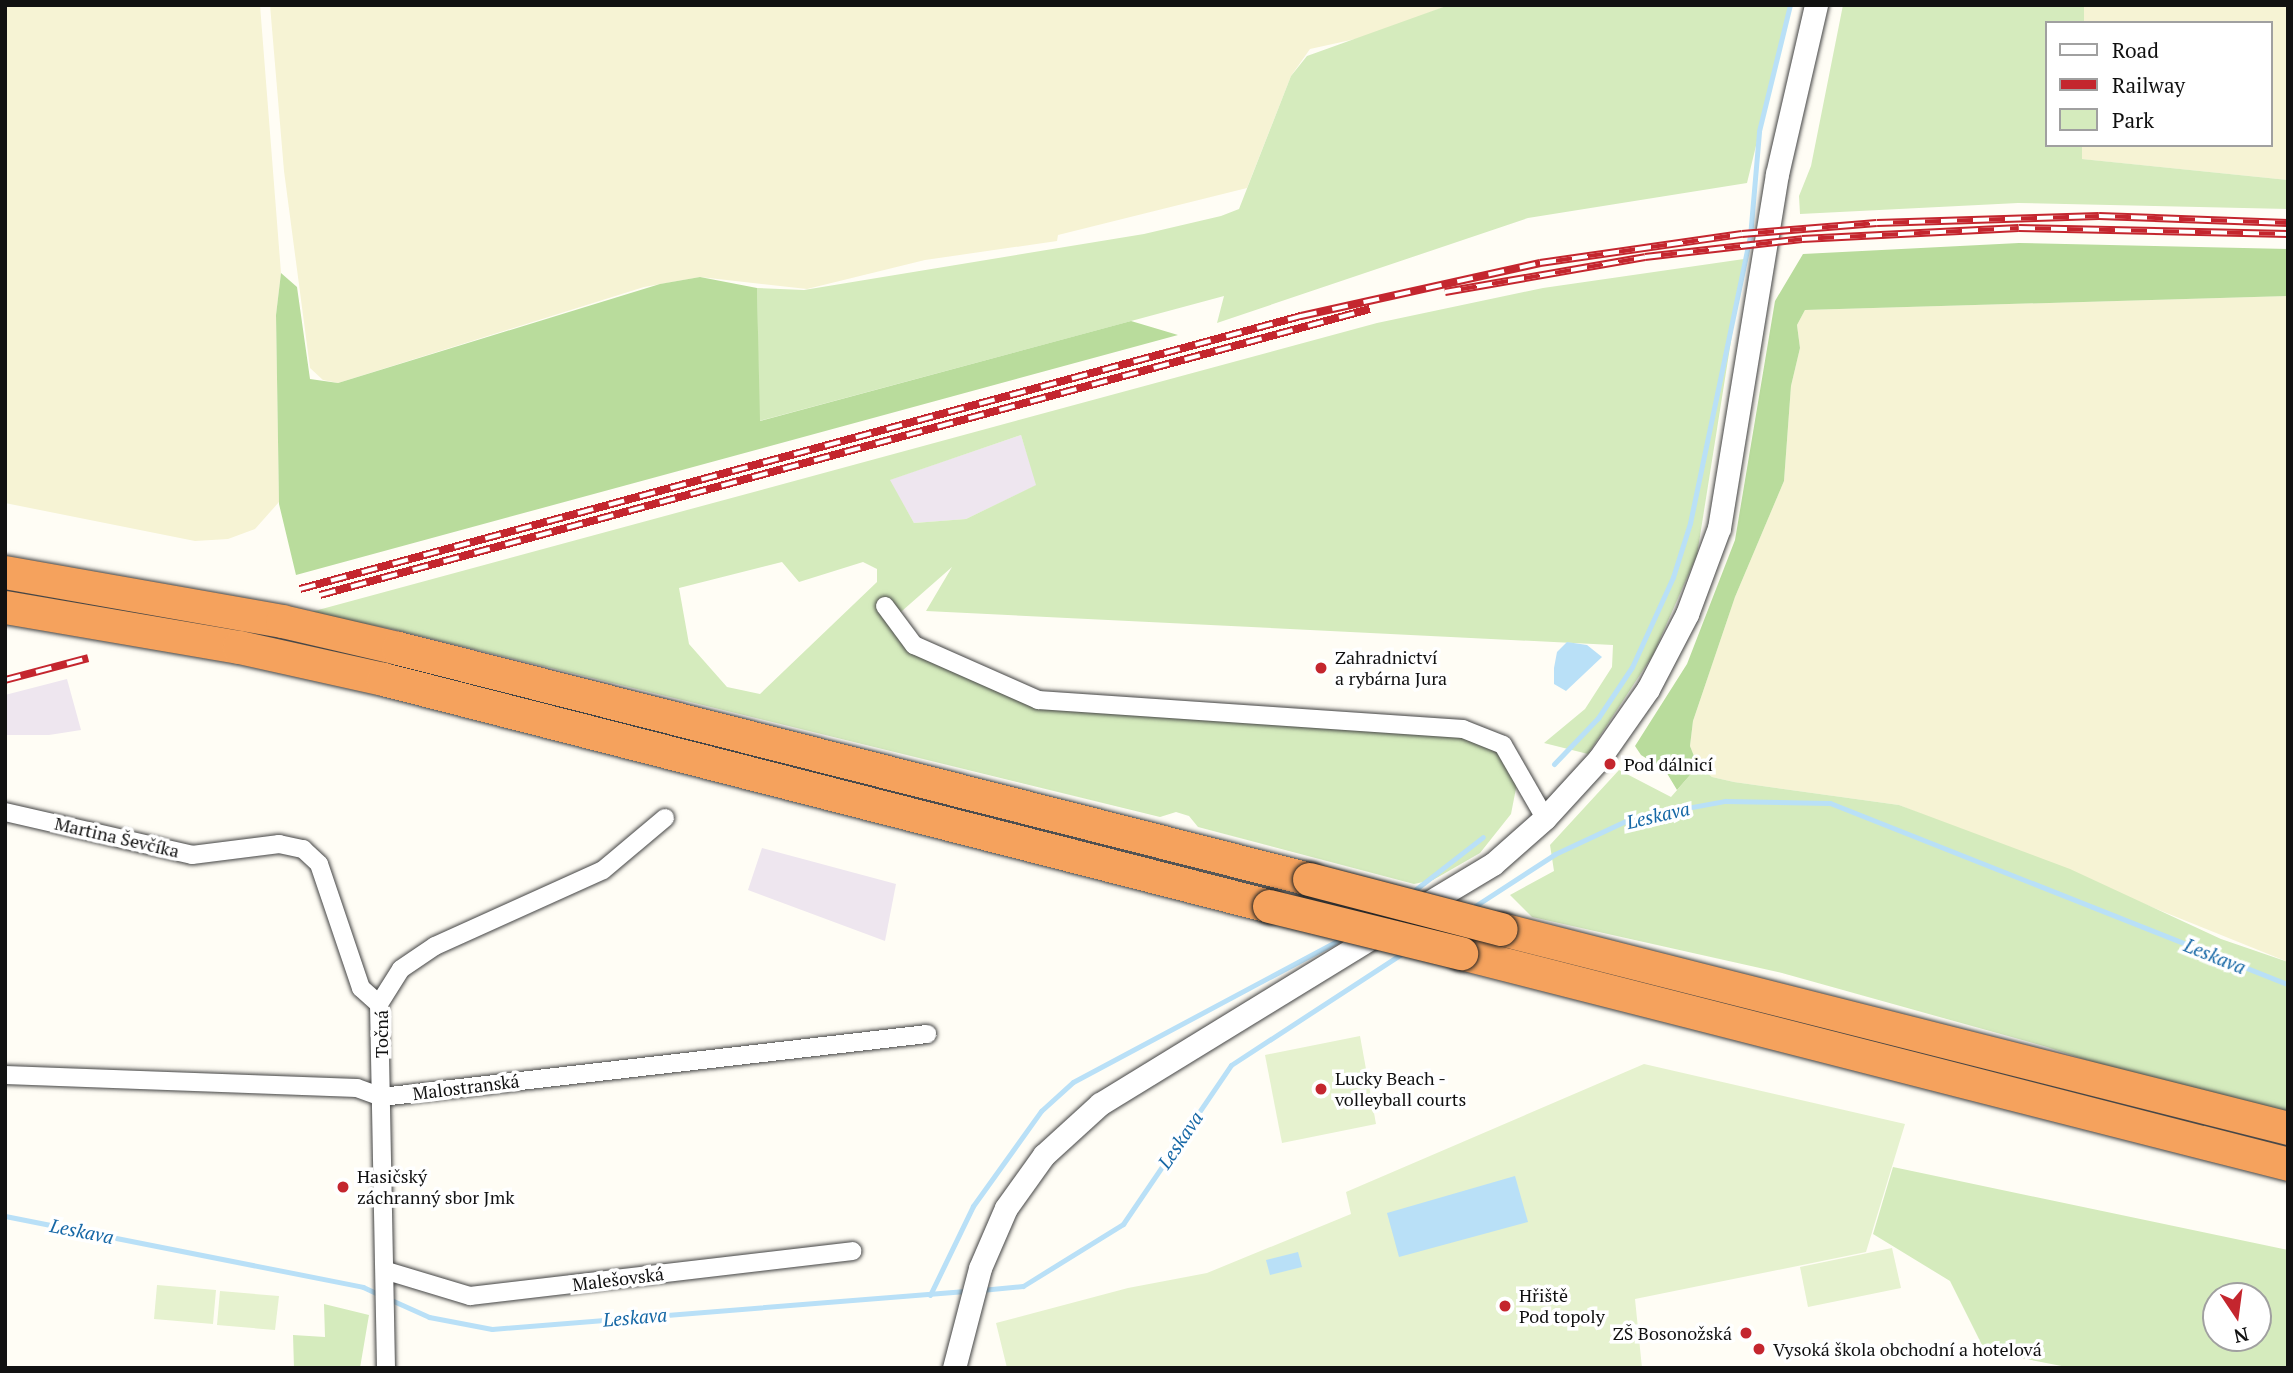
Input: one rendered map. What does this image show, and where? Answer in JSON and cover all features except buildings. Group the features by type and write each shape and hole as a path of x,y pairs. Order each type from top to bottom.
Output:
{"highway":[{"path":"5,572 282,621 385,645 2288,1128"},
{"path":"5,607 239,647 383,679 2288,1164"}],"street":[{"path":"954,1368 965,1315 980,1268 1006,1208 1044,1155 1100,1104 1493,864 1545,818 1607,750 1648,689 1687,614 1719,528 1777,174 1816,5"},
{"path":"885,606 914,645 1038,700 1463,729 1503,745 1545,818"},
{"name":"Martina Ševčíka","path":"5,812 192,855 279,844 303,849 319,864 361,988 379,1004"},
{"name":"Točná","path":"386,1368 388,1310 379,1004 401,969 435,946 603,870 665,818"},
{"name":"Malostranská","path":"5,1075 357,1088 382,1097 927,1034"},
{"name":"Malešovská","path":"387,1276 470,1296 852,1251"}],"shaded area":[{"path":"5,5 260,5 281,273 276,315 279,502 255,529 228,539 195,541 5,503"},
{"path":"270,5 1449,5 1369,36 1310,49 1291,76 1247,188 1058,235 1057,241 925,260 807,289 700,277 644,287 338,383 323,380 310,368 284,171"},
{"path":"2084,5 2288,5 2288,180 2081,159 2082,147 2272,147 2272,21 2084,21"},
{"path":"2288,296 2288,962 1899,805 1734,782 1712,777 1698,766 1690,746 1693,721 1735,597 1784,481 1791,386 1800,348 1797,325 1805,310"},
{"path":"1021,435 1037,485 966,519 914,523 889,480"},
{"path":"67,679 81,730 49,735 5,735 5,695"},
{"path":"762,848 896,884 885,941 748,890"}],"green space":[{"path":"1449,5 1790,5 1747,183 1528,218 1217,323 1224,296 759,421 757,288 804,290 1144,234 1221,216 1239,209 1291,76 1307,56"},
{"path":"1843,5 2084,5 2084,21 2044,21 2044,147 2082,147 2082,159 2288,180 2288,209 2018,203 1800,214 1799,196 1811,166"},
{"path":"2019,243 2288,249 2288,296 1805,310 1797,325 1800,348 1791,386 1784,481 1735,597 1693,721 1690,746 1698,766 1677,790 1665,770 1641,755 1635,746 1687,664 1735,540 1775,301 1803,254"},
{"path":"1744,259 1697,555 1653,655 1588,754 1544,743 1585,709 1612,667 1613,645 926,611 952,567 894,618 914,645 1038,700 1463,729 1503,745 1519,773 1511,814 1480,853 1433,880 1414,884 1198,827 1189,816 1176,812 1160,817 392,629 307,613 1377,323 1543,288","holes":["1021,435 1036,485 966,519 914,523 890,480","782,562 799,582 863,562 877,569 877,582 760,694 727,687 689,644 679,588"]},
{"path":"281,273 297,287 310,379 338,383 660,284 700,277 757,288 760,421 1131,321 1178,335 296,575 279,504 276,315"},
{"path":"1698,766 1712,777 1734,782 1899,805 2070,869 2221,939 2288,962 2288,1127 2047,1047 1782,973 1532,917 1510,895 1554,871 1550,845 1619,770 1671,797"},
{"name":"Lucky Beach - volleyball courts","path":"1360,1036 1376,1124 1282,1143 1265,1055"},
{"path":"1644,1064 1905,1124 1866,1252 1635,1299 1642,1368 1007,1368 996,1323 1128,1288 1207,1273 1351,1214 1346,1192"},
{"path":"1893,1167 2288,1250 2288,1368 2072,1368 1985,1351 1950,1281 1873,1234"},
{"path":"1892,1248 1901,1288 1808,1307 1800,1267"},
{"path":"157,1285 216,1290 213,1324 154,1319"},
{"path":"220,1291 279,1296 275,1330 217,1325"},
{"path":"324,1304 369,1315 360,1368 294,1368 293,1335 325,1337"}],"water":[{"path":"1567,642 1587,645 1602,657 1566,691 1554,684 1554,668 1557,652"},
{"path":"1515,1176 1528,1222 1399,1257 1387,1213"},
{"path":"1298,1252 1302,1267 1270,1275 1266,1260"}],"waterway":[{"path":"1554,764 1598,718 1632,667 1673,577 1690,523 1750,237 1759,131 1790,5"},
{"name":"Leskava","path":"1472,908 1555,854 1632,818 1725,801 1830,803 2288,984"},
{"path":"1411,893 1483,837"},
{"path":"930,1295 973,1206 1041,1111 1073,1082 1345,937"},
{"name":"Leskava","path":"981,1290 1023,1286 1123,1224 1231,1065 1406,951"},
{"name":"Leskava","path":"5,1216 363,1287 380,1295"},
{"name":"Leskava","path":"389,1299 429,1317 492,1329 968,1291"}],"railway":[{"path":"300,589 1301,316 1540,263 1742,234 1877,223 2099,216 2288,223"},
{"path":"1445,292 1645,257 1802,239 2019,228 2288,234"},
{"path":"320,595 1370,309"},
{"path":"5,680 88,658"}],"place":[{"name":"Zahradnictví a rybárna Jura","path":"1321,668"},
{"name":"Pod dálnicí","path":"1610,764"},
{"name":"Lucky Beach - volleyball courts","path":"1321,1089"},
{"name":"Hasičský záchranný sbor Jmk","path":"343,1187"},
{"name":"Hřiště Pod topoly","path":"1505,1306"},
{"name":"ZŠ Bosonožská","path":"1746,1333"},
{"name":"Vysoká škola obchodní a hotelová","path":"1759,1349"}]}
